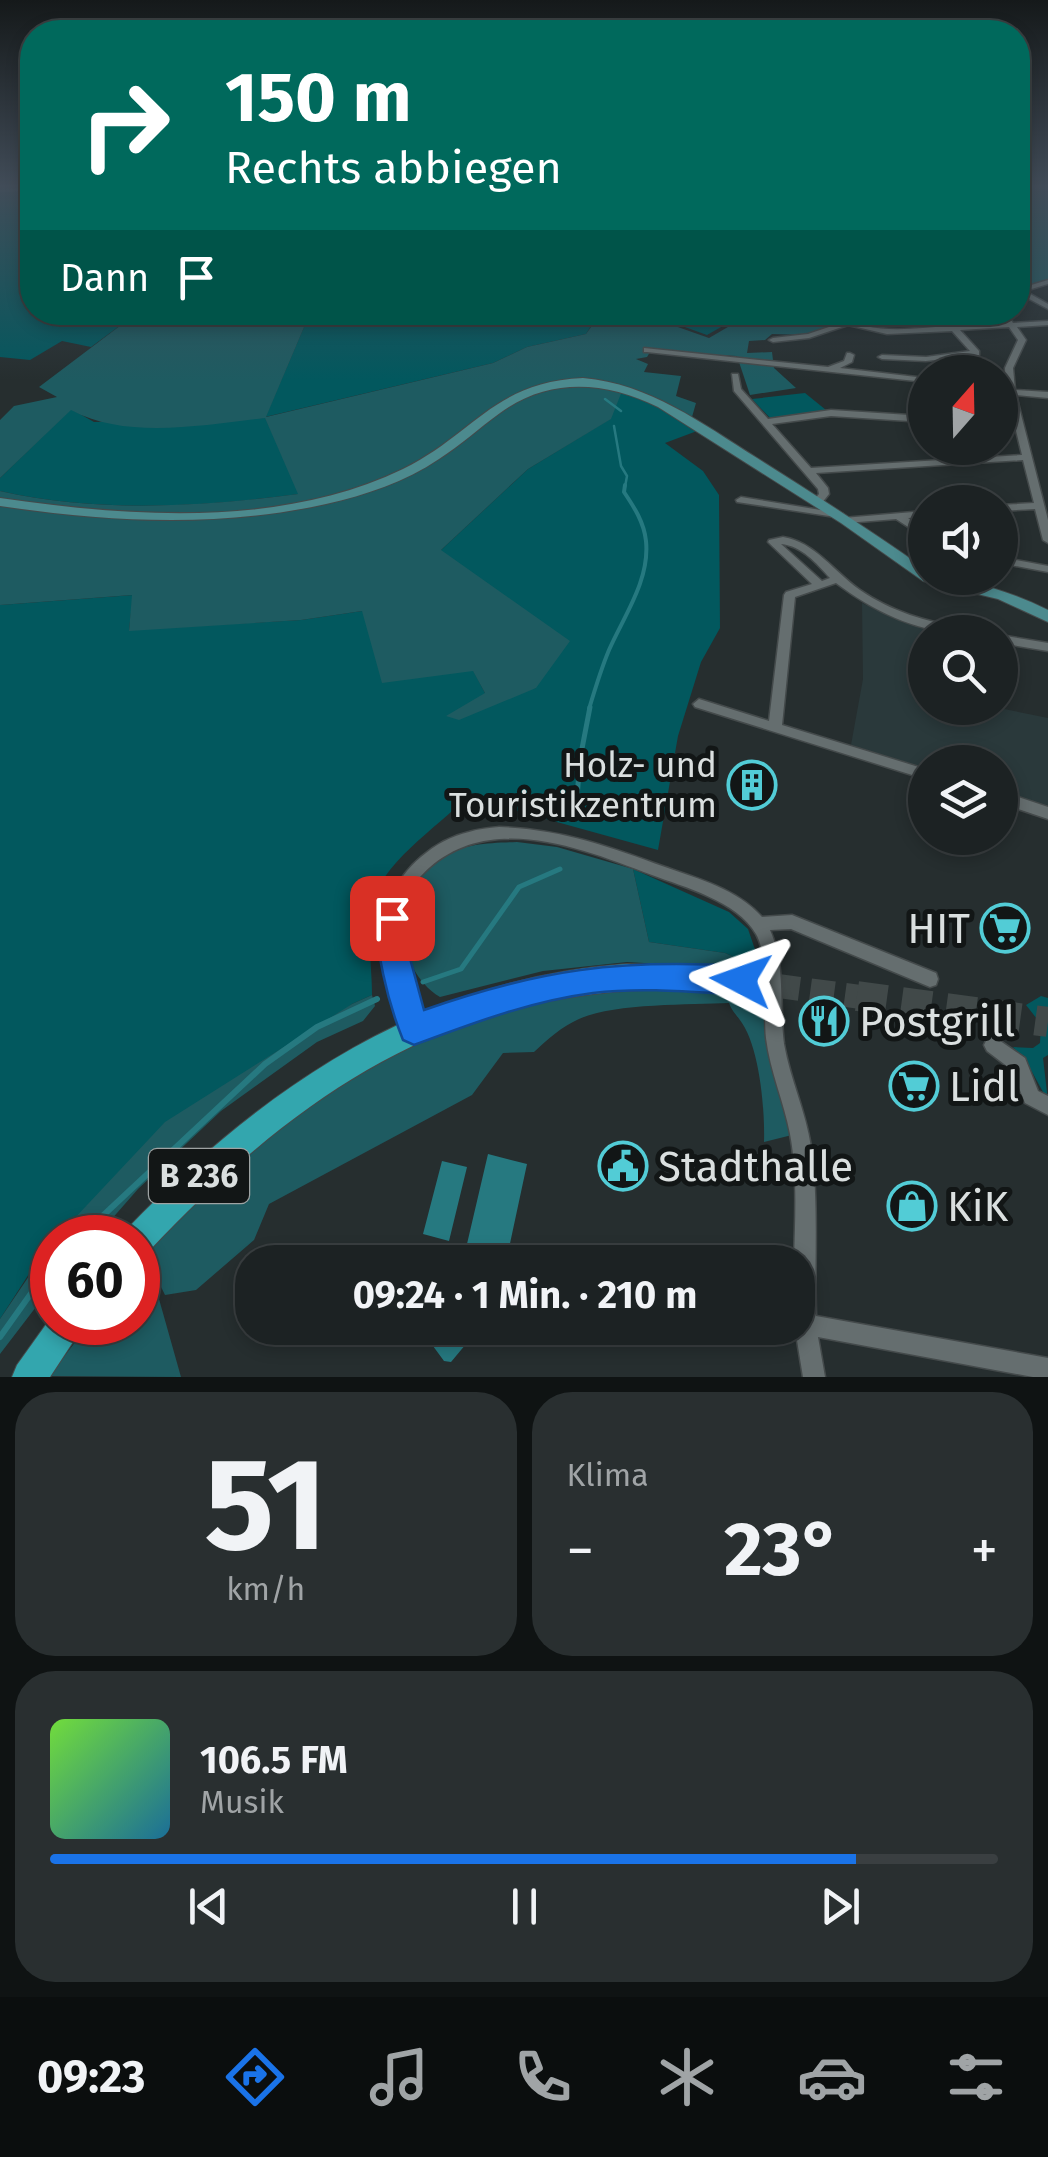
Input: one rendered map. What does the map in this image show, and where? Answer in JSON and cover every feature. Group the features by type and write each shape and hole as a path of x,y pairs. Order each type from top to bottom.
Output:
{"main road":[{"path":"0,502 90,512 200,514 262,511 320,501 375,486 418,466 517,396 540,387 574,382 609,384 646,395 843,518 908,564"},
{"path":"1003,595 1048,617"},
{"name":"B 236","path":"160,1217 202,1173 267,1118 320,1081 414,1029 498,998 593,979 670,976 741,980"},
{"path":"29,1377 52,1345"}],"street":[{"path":"857,325 887,332 1048,323"},
{"path":"773,340 802,338 842,325"},
{"path":"882,357 918,360 973,355 975,348 952,325"},
{"path":"1014,327 1022,344 1016,355"},
{"path":"647,350 908,378"},
{"path":"824,371 846,364 850,355"},
{"path":"735,376 737,389 824,490 816,502"},
{"path":"1018,393 1048,396"},
{"path":"768,422 831,412 908,418"},
{"path":"1018,429 1046,521 1048,540"},
{"path":"809,471 1027,457"},
{"path":"741,500 843,518 908,515"},
{"path":"1018,507 1040,506"},
{"path":"898,516 908,523"},
{"path":"820,585 774,542 785,539 797,543 838,579 885,612 908,620"},
{"path":"1018,563 1048,569"},
{"path":"775,728 787,598 838,579"},
{"path":"1018,642 1048,647"},
{"path":"699,704 908,769"},
{"path":"1018,803 1048,813"},
{"path":"414,1029 396,962 392,918 398,896 410,876 438,850 467,837 506,832 546,837 636,862 741,908 759,924 767,946 779,1062 802,1150 803,1245"},
{"path":"759,924 792,922 930,979"},
{"path":"994,1044 1019,1064 1032,1096 1048,1106"},
{"path":"815,1326 1048,1369"},
{"path":"808,1345 814,1377"}],"shaded area":[{"path":"0,251 20,251 20,325 121,325 91,347 62,341 30,360 0,357"},
{"path":"1030,251 1048,251 1048,279 1030,284"},
{"path":"121,325 305,325 266,417 493,363 527,347 586,334 591,327 579,325 672,325 709,338 731,325 837,325 808,335 772,334 765,340 749,341 747,353 772,352 774,368 796,388 750,395 737,356 650,352 647,357 636,359 648,364 644,372 681,376 676,396 696,403 692,417 622,391 611,419 528,469 441,550 570,641 536,688 459,720 446,716 485,693 473,671 382,683 362,611 301,620 129,631 132,595 0,605 0,491 74,503 149,506 298,494 265,418 140,428 93,419 71,410 0,478 0,420 14,406 57,397 39,387"},
{"path":"305,325 591,326 586,334 527,347 493,363 265,417"},
{"path":"679,325 725,325 707,335"},
{"path":"621,390 656,404 697,431 665,443 703,471 719,495 720,628 701,662 678,736 658,850 467,797 397,862 376,892 370,919 372,995 352,1004 81,1215 30,1215 30,1272 0,1319 0,605 133,595 129,630 301,620 362,611 473,670 485,693 536,688 440,551 528,469 610,419"},
{"path":"805,393 826,410 771,419 752,399"},
{"path":"71,409 94,422 265,417 299,494 149,506 74,503 0,491 0,478"},
{"path":"862,603 908,623 908,725 1018,725 1018,712 1048,718 1048,808 1018,798 1018,745 908,745 908,763 851,745 863,679"},
{"path":"517,842 557,847 633,869 649,942 725,953 762,970 627,962 543,971 440,997 424,984 406,948 404,928 414,889 425,872 450,853 478,845"},
{"path":"633,869 729,912 748,929 762,970 725,953 649,942"},
{"path":"730,987 766,992 792,1135 764,1142 757,1064 748,1035 729,1003 652,1006 594,1014 566,1026 534,1052 503,1053 472,1095 269,1204 254,1240 248,1245 235,1245 235,1256 196,1290 165,1295 160,1285 160,1235 219,1178 295,1115 404,1045 542,994"},
{"path":"372,995 375,1006 363,1021 317,1042 221,1111 115,1215 78,1215 165,1122"},
{"path":"1041,996 1048,998 1048,1055 1043,1058 1048,1101 1026,1061 1013,1047 1033,1048 1040,1043 1041,1024 1026,1005"},
{"path":"488,1154 527,1164 510,1245 467,1245"},
{"path":"442,1161 467,1167 449,1241 423,1234"},
{"path":"30,1275 30,1315 0,1354 0,1319"},
{"path":"160,1303 181,1377 49,1376 73,1345 160,1345"},
{"path":"465,1345 451,1362 444,1361 433,1346"}],"waterway":[{"path":"605,399 621,411"},
{"path":"614,426 621,466 627,476 625,487"},
{"path":"589,709 606,657 644,570 645,534 624,492 625,485"},
{"path":"576,811 590,707"},
{"path":"423,982 461,969 519,887 560,869"},
{"path":"104,1215 265,1064 317,1027 377,999"},
{"path":"0,1337 30,1295"}],"tunnel":[{"path":"741,981 875,999"},
{"path":"857,996 1048,1022"}],"place":[{"name":"Holz- und Touristikzentrum","path":"752,785"},
{"name":"HIT","path":"1005,928"},
{"name":"Postgrill","path":"824,1021"},
{"name":"Lidl","path":"914,1086"},
{"name":"Stadthalle","path":"623,1166"},
{"name":"KiK","path":"912,1206"}],"route":[{"path":"392,918 393,948 414,1029 498,998 593,979 670,976 741,980"}]}
